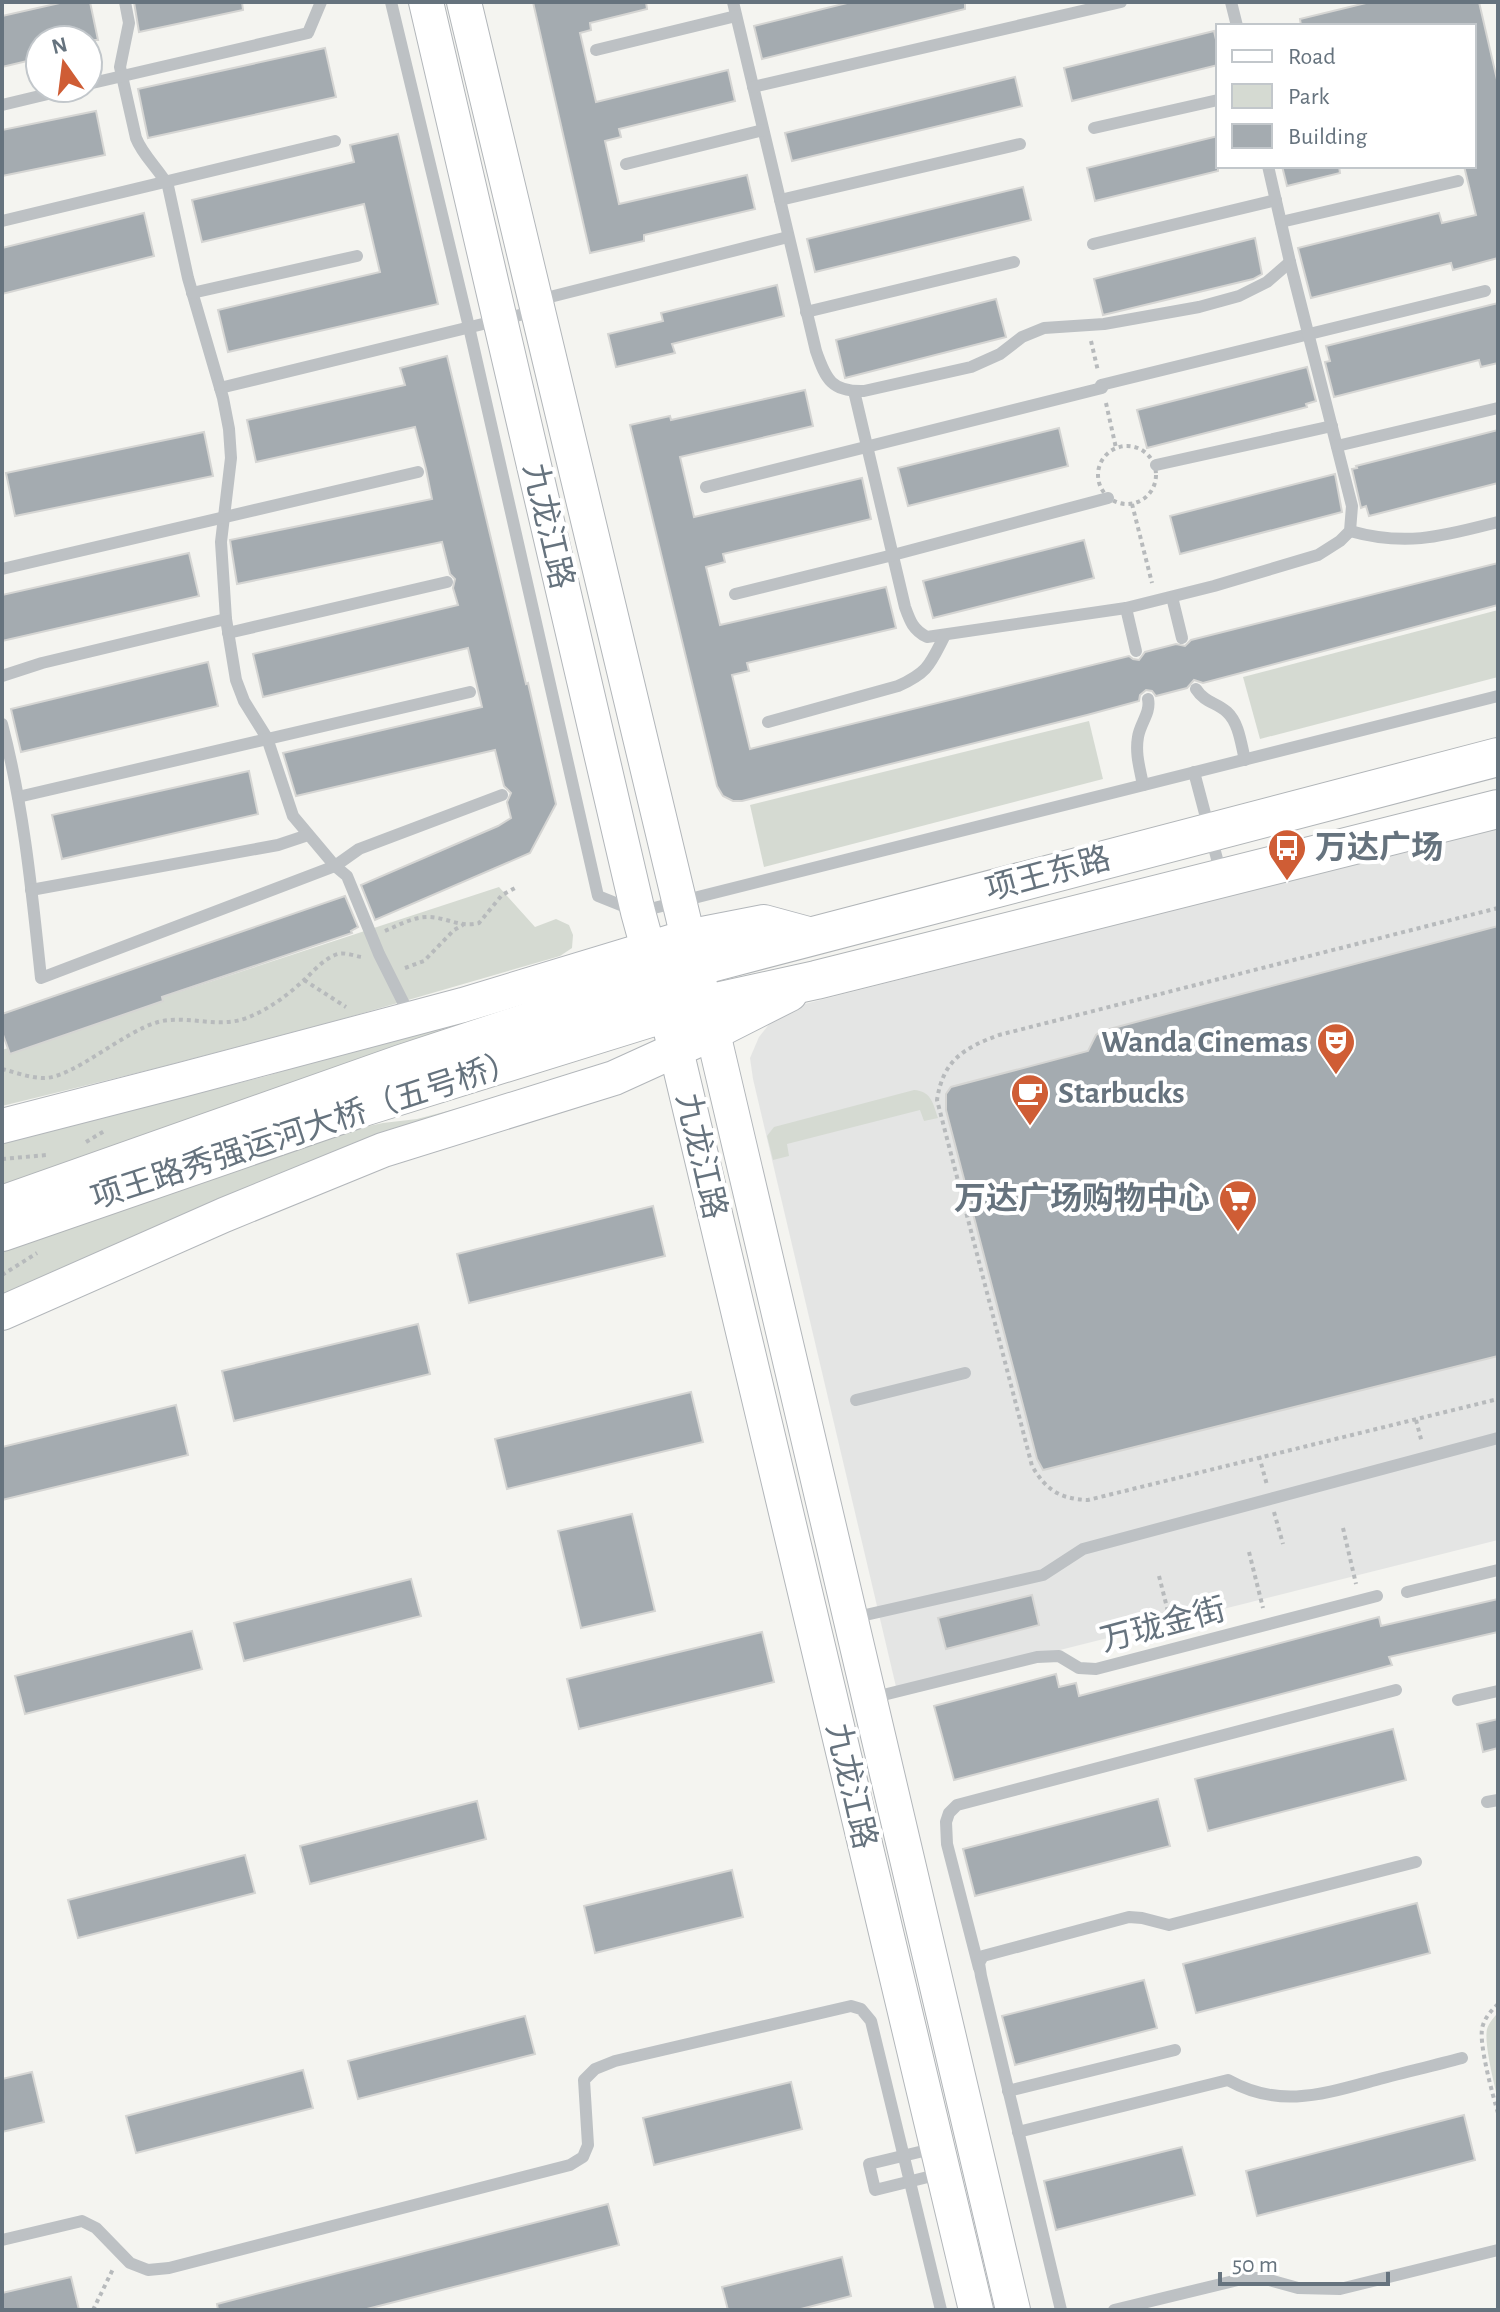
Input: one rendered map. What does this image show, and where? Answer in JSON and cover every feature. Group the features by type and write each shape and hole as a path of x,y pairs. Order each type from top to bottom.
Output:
{"main road":[{"name":"项王东路","path":"604,1014 656,980 691,952 812,935 1498,757"},
{"name":"项王东路","path":"656,980 709,1018 816,980 1498,809"},
{"name":"项王路秀强运河大桥（五号桥）","path":"2,1205 401,1064 604,1014"},
{"name":"项王路秀强运河大桥（五号桥）","path":"2,1232 360,1108 604,1014"}],"street":[{"name":"九龙江路","path":"426,2 484,323 676,1050 976,2310"},
{"name":"九龙江路","path":"464,2 852,1618 1013,2310"},
{"path":"2,1126 463,1005 656,980"},
{"path":"2,1313 224,1215 383,1150 644,1066 676,1050 709,1018"}],"lane":[{"path":"125,2 129,23 121,57 122,76 140,148 165,181 229,429 231,458 221,542 226,619 236,680 244,701 267,738 293,816 347,876 379,954 412,1018"},
{"path":"104,80 308,33 321,2"},
{"path":"391,2 484,323"},
{"path":"733,2 806,312 824,375 836,386 864,391 971,367 1000,354 1022,337 1044,328 1104,324 1199,307 1239,296 1267,282 1290,262"},
{"path":"753,87 1121,2"},
{"path":"1231,2 1236,24"},
{"path":"596,50 736,16"},
{"path":"2,105 24,100"},
{"path":"1094,128 1216,100"},
{"path":"626,164 763,130"},
{"path":"2,221 335,141"},
{"path":"780,200 1020,144"},
{"path":"854,391 912,626 927,637 1126,608 1318,555 1350,531 1352,506 1268,168"},
{"path":"1281,222 1458,181"},
{"path":"1093,244 1276,200"},
{"path":"220,388 484,323 788,237"},
{"path":"192,293 357,256"},
{"path":"806,312 1014,262"},
{"path":"706,487 1485,291"},
{"path":"1337,446 1498,408"},
{"path":"1156,465 1332,426"},
{"path":"2,569 418,472"},
{"path":"735,594 1108,498"},
{"path":"1350,531 1390,540 1423,540 1498,522"},
{"path":"228,633 447,582"},
{"path":"1172,597 1182,638"},
{"path":"1126,608 1136,651"},
{"path":"2,676 42,663 226,619"},
{"path":"768,722 898,686 917,677 929,667 945,635"},
{"path":"1196,689 1202,699 1227,712 1237,729 1245,760"},
{"path":"18,797 470,692"},
{"path":"638,912 1498,696"},
{"path":"1143,785 1136,752 1138,733 1150,709 1148,699"},
{"path":"2,724 18,797 41,978 335,866 359,849 502,795"},
{"path":"1194,772 1222,878"},
{"path":"31,890 278,845 308,835"},
{"path":"856,1400 965,1373"},
{"path":"852,1618 1043,1575 1083,1549 1498,1438"},
{"path":"1407,1592 1498,1570"},
{"name":"万珑金街","path":"871,1698 1037,1657 1059,1656 1079,1668 1092,1670 1377,1596"},
{"path":"1061,2310 947,1844 946,1822 949,1813 957,1805 1396,1690"},
{"path":"1458,1700 1498,1691"},
{"path":"981,1976 979,1963 983,1956 1129,1917 1169,1925 1416,1862"},
{"path":"2,2240 82,2221 96,2228 130,2263 148,2270 169,2268 570,2165 583,2157 588,2145 584,2080 595,2069 615,2061 851,2006 861,2009 871,2021 941,2310"},
{"path":"1008,2091 1175,2050"},
{"path":"1018,2132 1228,2080 1264,2095 1291,2098 1317,2095 1462,2058"},
{"path":"904,2156 940,2161 910,2181 875,2190 869,2164 904,2156"},
{"path":"1114,2310 1246,2278 1262,2278 1298,2288 1340,2289 1498,2250"}],"path":[{"path":"1135,446 1151,456 1156,465 1156,484 1151,493 1132,504 1116,503 1108,498 1098,480 1101,461 1116,448 1135,446"},
{"path":"1132,504 1156,601"},
{"path":"386,969 403,969 424,961 454,930 479,923 502,895 515,888"},
{"path":"1498,908 999,1035 974,1044 956,1057 947,1068 937,1100 1032,1466 1050,1489 1069,1499 1088,1500 1498,1399"},
{"path":"373,938 418,918 438,918 463,925"},
{"path":"2,1069 32,1077 54,1077 127,1034 158,1022 218,1024 249,1017 285,996 320,964 336,954 359,957 379,954"},
{"path":"304,980 376,1028"},
{"path":"1416,1420 1426,1457"},
{"path":"1343,1528 1360,1600"},
{"path":"1249,1552 1267,1625"},
{"path":"1159,1576 1178,1648"},
{"path":"1498,2004 1481,2027 1498,2113"},
{"path":"93,2310 121,2253"}],"shaded area":[{"path":"1498,827 1498,1540 897,1691 753,1079 750,1058 759,1037 774,1018 793,1007"}],"green space":[{"path":"1498,610 1498,677 1260,739 1243,677"},
{"path":"1089,721 1103,779 764,867 750,805"},
{"path":"499,887 535,927 556,919 569,925 573,935 572,948 560,956 339,1020 2,1106 2,1050"},
{"path":"572,980 587,985 2,1185 2,1142 267,1076"},
{"path":"914,1090 928,1095 938,1118 924,1121 920,1110 787,1144 789,1156 773,1160 767,1136 774,1127"},
{"path":"478,1103 2,1301 2,1249 350,1130 417,1119"},
{"path":"1498,2013 1498,2100 1486,2036 1489,2025"}],"building":[{"path":"64,2 90,2 95,24 24,24 24,62 2,67 2,16"},
{"path":"134,2 242,2 243,10 139,32"},
{"path":"533,2 646,2 647,9 590,23 591,30 580,33 596,102 728,70 735,101 619,129 621,137 605,141 619,204 747,175 755,209 644,235 644,241 590,253"},
{"path":"851,2 965,2 965,9 762,59 754,26"},
{"path":"1370,2 1479,2 1498,84 1498,258 1453,270 1451,263 1311,298 1298,248 1439,213 1442,223 1476,215 1464,168 1476,168 1476,24 1301,24 1300,19"},
{"path":"1214,31 1216,40 1216,65 1072,101 1064,68"},
{"path":"325,48 336,97 148,138 138,89"},
{"path":"1015,77 1022,106 792,161 785,133"},
{"path":"96,111 105,155 2,176 2,130"},
{"path":"398,134 438,304 228,352 218,310 380,272 364,204 202,242 192,200 354,162 350,145"},
{"path":"1216,136 1218,171 1095,201 1087,168"},
{"path":"1282,168 1339,168 1340,173 1287,186"},
{"path":"1023,187 1031,220 815,272 807,239"},
{"path":"144,213 154,256 2,294 2,248"},
{"path":"1255,238 1262,274 1253,279 1103,315 1094,279"},
{"path":"777,285 784,316 672,344 675,353 616,367 608,334 663,321 661,313"},
{"path":"996,299 1006,337 845,378 836,340"},
{"path":"1498,303 1498,363 1481,367 1479,360 1334,397 1325,362 1330,361 1326,346"},
{"path":"447,356 556,804 530,853 375,920 361,885 511,818 507,802 511,793 504,786 495,750 296,796 283,753 482,707 468,648 263,697 253,654 458,605 453,588 455,579 450,574 442,542 237,584 230,540 432,499 415,427 256,462 247,420 405,385 400,368"},
{"path":"1307,367 1316,401 1306,404 1307,407 1147,448 1137,410"},
{"path":"805,390 813,426 680,457 694,517 862,478 871,519 723,554 725,562 706,567 720,625 886,587 896,628 747,663 749,671 732,675 750,749 1129,656 1139,660 1145,652 1176,644 1185,646 1191,640 1498,563 1498,605 1203,683 1194,680 1187,688 1156,696 1146,690 1139,701 1087,715 733,801 723,796 717,786 630,425 670,416 671,420"},
{"path":"1059,428 1068,466 908,506 898,468"},
{"path":"1498,430 1498,483 1369,516 1366,506 1361,508 1352,469 1356,466"},
{"path":"204,432 213,476 15,516 6,473"},
{"path":"1335,474 1342,512 1180,554 1170,516"},
{"path":"1084,540 1094,578 933,618 923,581"},
{"path":"189,553 199,596 2,641 2,595"},
{"path":"208,662 218,706 21,752 11,709"},
{"path":"249,771 258,814 62,859 52,815"},
{"path":"345,896 358,927 352,933 162,997 163,1001 10,1054 2,1032 2,1014"},
{"name":"万达广场购物中心","path":"1498,926 1498,1356 1043,1470 1037,1459 946,1110 946,1094 951,1087 1088,1051 1096,1035 1102,1031"},
{"path":"653,1206 665,1256 469,1303 457,1254"},
{"path":"418,1324 430,1374 234,1421 222,1371"},
{"path":"691,1392 703,1442 507,1489 495,1439"},
{"path":"176,1405 188,1455 2,1500 2,1447"},
{"path":"632,1514 655,1611 581,1628 558,1531"},
{"path":"411,1579 421,1616 244,1661 234,1623"},
{"path":"1032,1595 1039,1625 946,1649 938,1618"},
{"path":"1498,1599 1498,1632 1389,1657 1392,1665 954,1780 934,1706 1056,1674 1059,1687 1076,1683 1079,1696 1379,1617 1381,1626"},
{"path":"192,1631 202,1669 25,1714 15,1676"},
{"path":"762,1632 774,1682 579,1729 567,1679"},
{"path":"1498,1719 1498,1748 1483,1752 1477,1724"},
{"path":"1393,1729 1406,1780 1208,1831 1195,1779"},
{"path":"1158,1799 1170,1846 975,1896 963,1849"},
{"path":"477,1801 486,1839 310,1884 300,1846"},
{"path":"245,1855 255,1893 78,1938 68,1900"},
{"path":"732,1870 743,1917 595,1953 584,1906"},
{"path":"1417,1903 1430,1953 1196,2013 1183,1964"},
{"path":"1144,1980 1157,2028 1015,2065 1002,2016"},
{"path":"525,2016 535,2054 358,2099 348,2061"},
{"path":"303,2070 313,2108 136,2153 126,2116"},
{"path":"32,2072 44,2122 2,2132 2,2079"},
{"path":"791,2082 802,2129 654,2165 643,2118"},
{"path":"1464,2115 1475,2160 1257,2216 1246,2171"},
{"path":"1182,2147 1195,2195 1056,2230 1044,2181"},
{"path":"608,2204 619,2245 363,2310 218,2310 217,2304"},
{"path":"842,2257 851,2296 797,2310 728,2310 722,2287"},
{"path":"71,2277 79,2310 2,2310 2,2293"}],"place":[{"name":"万达广场","path":"1287,882"},
{"name":"Wanda Cinemas","path":"1336,1076"},
{"name":"Starbucks","path":"1030,1127"},
{"name":"万达广场购物中心","path":"1238,1233"}]}
